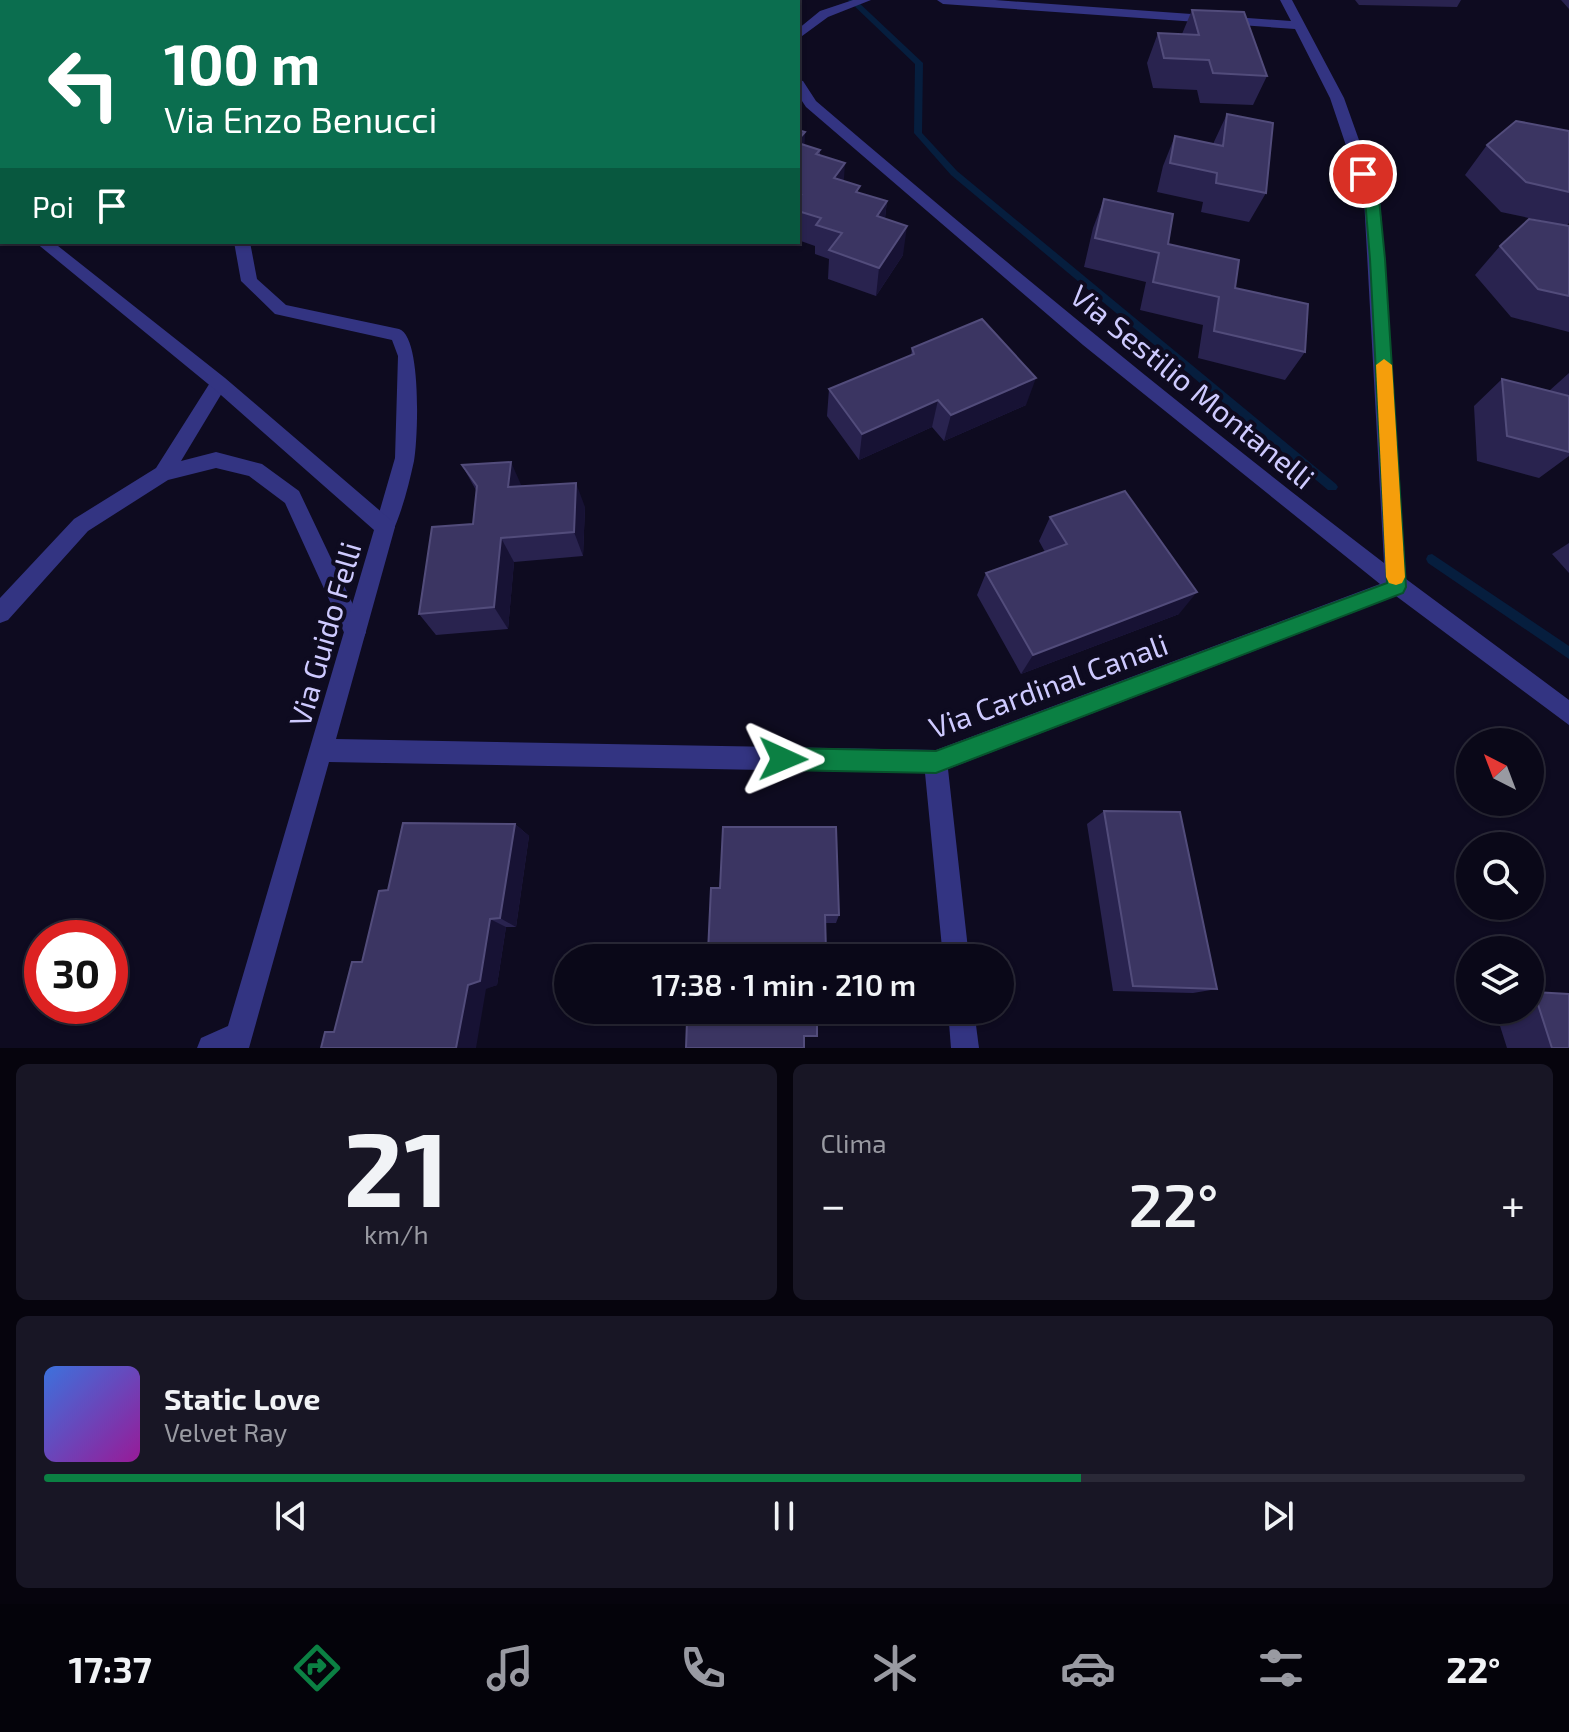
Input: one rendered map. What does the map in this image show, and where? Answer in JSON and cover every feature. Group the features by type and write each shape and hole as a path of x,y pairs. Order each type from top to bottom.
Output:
{"street":[{"path":"800,33 824,14 865,0"},
{"path":"943,0 1300,26"},
{"path":"1286,0 1337,98 1372,199 1396,587"},
{"name":"Via Sestilio Montanelli","path":"800,87 811,104 906,187 1396,587 1569,714"},
{"name":"Via Guido Felli","path":"45,244 219,383 385,527 237,1041"},
{"path":"242,244 249,281 281,310 399,335 407,356 405,458 385,527"},
{"path":"163,474 219,383"},
{"path":"0,613 81,525 163,474 216,460 255,470 292,497 355,632"},
{"name":"Via Cardinal Canali","path":"322,750 936,762 1396,587"},
{"path":"936,762 955,944"},
{"path":"962,1024 965,1048"},
{"path":"211,1048 237,1041"}],"building":[{"path":"1192,10 1244,12 1267,76 1213,73 1209,60 1164,58 1158,33 1199,35"},
{"path":"1227,114 1273,123 1266,193 1216,183 1217,173 1170,163 1175,136 1223,146"},
{"path":"1516,121 1569,131 1569,192 1526,182 1487,145"},
{"path":"800,144 820,150 816,154 845,163 834,178 860,186 856,192 887,201 877,216 907,226 879,268 829,250 842,233 816,225 821,218 800,212"},
{"path":"1104,199 1173,214 1168,244 1239,260 1235,288 1308,304 1305,352 1214,331 1219,297 1153,282 1159,253 1095,238"},
{"path":"1529,219 1569,226 1569,296 1538,289 1500,246"},
{"path":"982,319 1036,378 951,415 938,400 862,434 829,389 914,354 912,348"},
{"path":"1502,379 1569,396 1569,452 1507,436"},
{"path":"511,462 508,487 576,483 574,532 501,538 494,607 419,614 432,527 473,524 477,486 462,465"},
{"path":"1125,491 1197,592 1033,655 986,573 1067,544 1050,517"},
{"path":"1104,811 1180,812 1217,989 1133,986"},
{"path":"403,823 515,824 500,918 490,919 480,981 468,985 456,1048 321,1048 325,1032 334,1032 352,962 362,962 379,891 388,890"},
{"path":"723,827 836,827 839,915 825,915 826,944 708,944 711,888 720,888"},
{"path":"1544,993 1569,994 1569,1048 1552,1048 1544,1023"},
{"path":"687,1024 817,1024 817,1036 804,1036 804,1048 686,1048"}],"waterway":[{"path":"852,0 919,63 918,133 954,173 1332,487"},
{"path":"1432,559 1569,653"}],"slow traffic":[{"path":"1384,365 1396,577"}],"route":[{"path":"783,759 936,762 1396,587 1378,259 1372,199 1363,174"}]}
